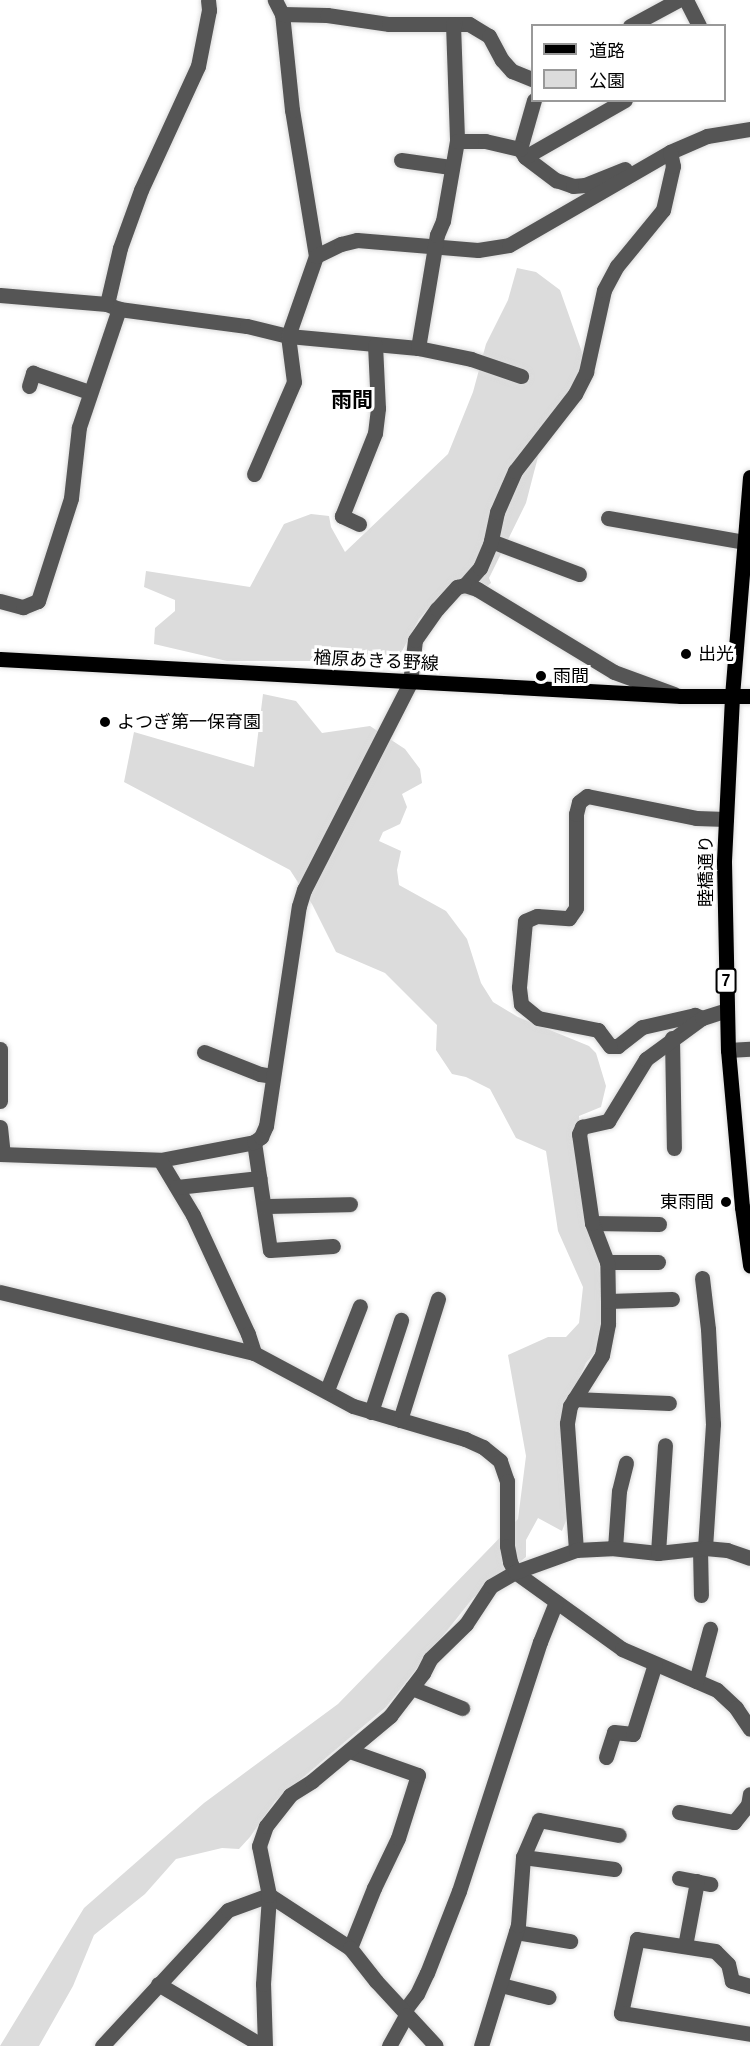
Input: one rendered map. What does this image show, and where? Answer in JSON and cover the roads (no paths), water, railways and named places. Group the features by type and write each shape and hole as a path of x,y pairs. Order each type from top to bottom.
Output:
{"main road":[{"name":"睦橋通り","path":"750,477 732,697 726,819 728,1050 741,1207 750,1265"},
{"name":"楢原あきる野線","path":"0,659 410,683 681,696 750,696"}],"street":[{"path":"0,601 23,607 38,601 71,498 79,427 113,307 120,248 141,190 198,66 209,10 208,0"},
{"path":"634,24 678,0"},
{"path":"686,0 698,24"},
{"path":"254,474 294,382 288,336 316,256 278,7 388,24 469,24 489,36 502,60 512,71 531,79"},
{"path":"418,348 457,141 453,24"},
{"path":"523,153 534,102"},
{"path":"523,153 621,102"},
{"path":"316,256 341,244 357,240 478,250 509,245 670,152 707,136 750,129"},
{"path":"457,141 485,141 523,153 556,180 573,186 585,185 623,170 643,168"},
{"path":"465,585 480,568 497,512 515,471 575,394 586,372 604,291 617,266 663,210 673,166 670,152"},
{"path":"401,160 451,167"},
{"path":"0,295 113,307 247,326 288,336 418,348 471,359 521,376"},
{"path":"359,524 342,516 375,433 378,408 375,345"},
{"path":"29,386 33,373 89,392"},
{"path":"608,518 744,542"},
{"path":"490,541 579,574"},
{"path":"0,1127 1,1154 160,1160 254,1142 261,1137 266,1126 299,906 304,890 410,683 415,640 437,609 457,587 465,585 477,589 614,672 681,696"},
{"path":"702,1018 694,1015 642,1027 618,1046 610,1046 598,1030 538,1018 521,1004 519,987 525,921 537,916 569,918 576,908 576,814 579,802 587,796 696,818 726,819"},
{"path":"576,1550 567,1423 574,1399 602,1355 608,1324 607,1262 592,1223 579,1134 582,1127 608,1121 646,1059 702,1018 726,1010"},
{"path":"672,1038 674,1148"},
{"path":"0,1049 0,1101"},
{"path":"728,1050 750,1049"},
{"path":"204,1052 260,1074 272,1076"},
{"path":"254,1142 270,1250 333,1246"},
{"path":"160,1160 193,1215 248,1334 254,1353"},
{"path":"177,1187 260,1178"},
{"path":"264,1206 350,1204"},
{"path":"592,1223 659,1224"},
{"path":"607,1262 658,1262"},
{"path":"701,1595 713,1424 708,1329 702,1278"},
{"path":"0,1292 254,1353 327,1390 353,1406 465,1439 483,1447 500,1461 507,1481 507,1546 510,1562 515,1572 622,1649 717,1690 736,1708 750,1729"},
{"path":"400,1420 438,1299"},
{"path":"608,1301 672,1299"},
{"path":"327,1390 360,1306"},
{"path":"371,1412 401,1320"},
{"path":"574,1399 669,1403"},
{"path":"658,1553 665,1444"},
{"path":"615,1548 619,1491 626,1463"},
{"path":"264,2046 263,1984 269,1895 259,1846 266,1826 290,1795 350,1751 390,1716 412,1688 430,1659 466,1624 491,1586 515,1572 576,1550 615,1548 658,1553 703,1549 728,1550 750,1558"},
{"path":"389,2046 427,1973 459,1891 540,1642 556,1602"},
{"path":"696,1681 710,1629"},
{"path":"606,1756 614,1732 633,1734 655,1664"},
{"path":"412,1688 462,1708"},
{"path":"350,1751 418,1775 398,1838 374,1888 350,1948"},
{"path":"679,1812 735,1822 748,1805 750,1794"},
{"path":"481,2046 516,1932 523,1857 539,1820 619,1835"},
{"path":"523,1857 614,1869"},
{"path":"679,1878 703,1882 685,1946"},
{"path":"269,1895 350,1948 436,2046"},
{"path":"102,2046 228,1910 269,1895"},
{"path":"516,1932 570,1941"},
{"path":"750,1986 732,1982 728,1964 715,1951 637,1939 621,2013 750,2034"},
{"path":"158,1984 264,2046"},
{"path":"501,1985 548,1997"}],"place":[{"name":"出光","path":"686,654"},
{"name":"雨間","path":"541,676"},
{"name":"よつぎ第一保育園","path":"105,722"},
{"name":"東雨間","path":"726,1202"}],"district":[{"name":"雨間","path":"352,400"}]}
